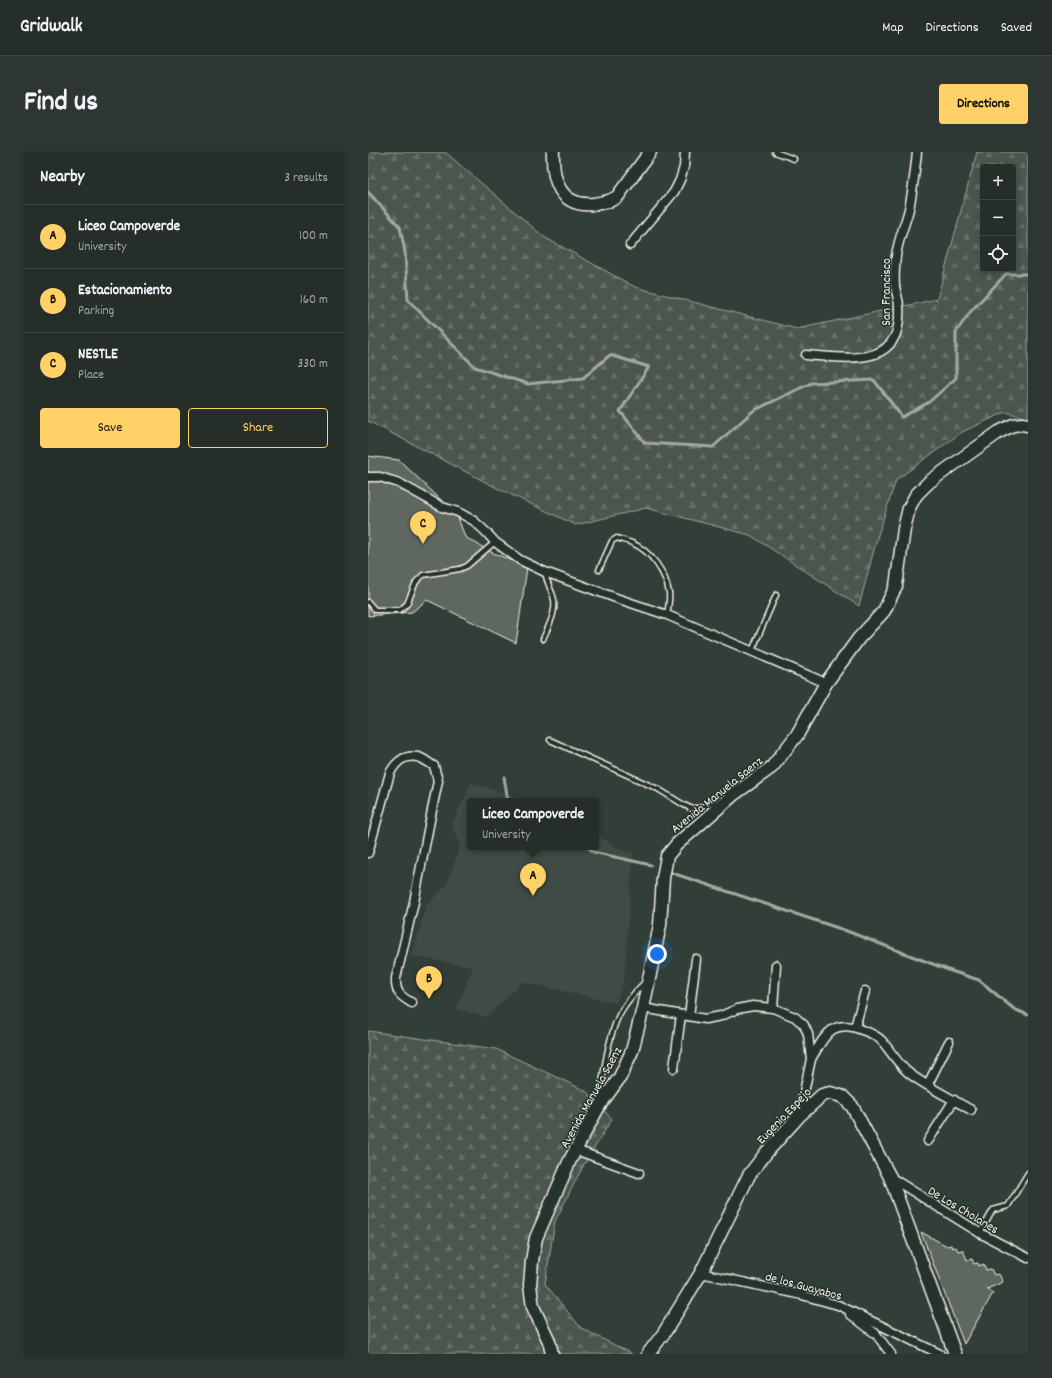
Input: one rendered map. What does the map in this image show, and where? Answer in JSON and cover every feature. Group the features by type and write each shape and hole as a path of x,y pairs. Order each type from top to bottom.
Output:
{"street":[{"path":"553,152 552,164 559,188 567,198 585,205 602,203 617,196 650,152"},
{"path":"630,245 674,192 684,167 685,152"},
{"name":"San Francisco","path":"806,355 856,359 881,353 894,340 899,322 899,306 894,273 897,250 911,195 917,152"},
{"name":"Avenida Manuela Saenz","path":"552,1354 549,1342 533,1307 530,1285 536,1238 576,1150 599,1106 620,1077 632,1051 643,1008 660,925 663,878 667,856 677,844 733,796 772,767 797,735 826,683 859,638 884,611 896,586 904,529 909,508 916,494 928,482 999,432 1013,425 1028,425"},
{"path":"368,477 380,477 399,483 442,507 458,512 474,521 495,542 520,560 546,572 667,615 826,683"},
{"path":"368,854 390,773 394,765 402,758 418,757 434,766 438,781 414,902 396,978 396,986 399,992 403,997 412,1003"},
{"path":"674,1068 696,959"},
{"path":"773,1008 776,965"},
{"path":"855,1027 865,991"},
{"path":"643,1008 705,1019 721,1016 737,1009 753,1006 773,1008 795,1017 804,1025 808,1034 811,1059 799,1116"},
{"path":"811,1059 826,1036 834,1028 845,1025 855,1027 880,1038 900,1065 910,1074 971,1110"},
{"path":"928,1084 949,1042"},
{"name":"Eugenio Espejo","path":"648,1354 664,1333 701,1273 750,1175 766,1153 799,1116 822,1095 830,1093 843,1097 852,1106 890,1177 955,1354"},
{"path":"928,1140 954,1100"},
{"path":"576,1150 639,1173"},
{"name":"De Los Cholanes","path":"890,1177 980,1234 1028,1258"},
{"name":"de los Guayabos","path":"701,1273 802,1295 838,1305 940,1354"},
{"path":"838,1305 876,1334 887,1352"}],"lane":[{"path":"774,152 794,159"},
{"path":"599,570 612,541 617,538 633,543 647,553 658,564 664,574 669,594 667,615"},
{"path":"368,602 375,610 400,610 407,604 416,582 423,575 467,566 495,542"},
{"path":"543,639 555,602 546,581 546,572"},
{"path":"751,651 776,596"},
{"path":"550,740 658,789 690,808 699,808 733,796"},
{"path":"599,1106 604,1065 616,1021 633,994 649,978"},
{"path":"980,1234 993,1210 1008,1206 1028,1173"}],"shaded area":[{"path":"471,783 521,798 467,798 467,850 599,850 599,835 620,850 633,852 624,981 616,1003 523,982 486,1017 456,1009 473,967 412,956 426,906 446,885 460,847 452,825"}],"green space":[{"path":"368,152 445,152 544,237 635,287 797,329 937,299 977,152 1028,152 1028,418 1006,412 962,432 896,480 878,535 859,606 750,535 646,508 576,525 499,489 368,421"},
{"path":"368,1031 496,1049 586,1091 612,1119 582,1168 555,1221 545,1284 581,1328 632,1354 368,1354"}],"building":[{"path":"368,456 399,460 457,515 465,537 491,552 527,567 516,643 427,600 412,612 368,616"},
{"path":"921,1232 947,1246 951,1245 952,1248 956,1247 958,1251 963,1250 967,1260 972,1259 974,1264 978,1263 979,1266 984,1264 986,1270 991,1269 994,1275 999,1274 1003,1282 987,1289 993,1293 964,1344"}],"waterway":[{"path":"368,192 400,227 405,252 408,300 475,367 528,384 583,378 610,355 649,367 620,411 645,443 713,447 753,411 811,383 874,380 902,417 929,402 956,378 956,332 971,311 1006,274 1028,274"},
{"path":"504,777 508,798"},
{"path":"591,850 593,852 651,865"},
{"path":"669,872 844,930 951,971 979,980 1014,1009 1028,1015"}],"place":[{"name":"NESTLE","path":"423,544"},
{"name":"Liceo Campoverde","path":"533,896"},
{"name":"Estacionamiento","path":"429,999"}]}
